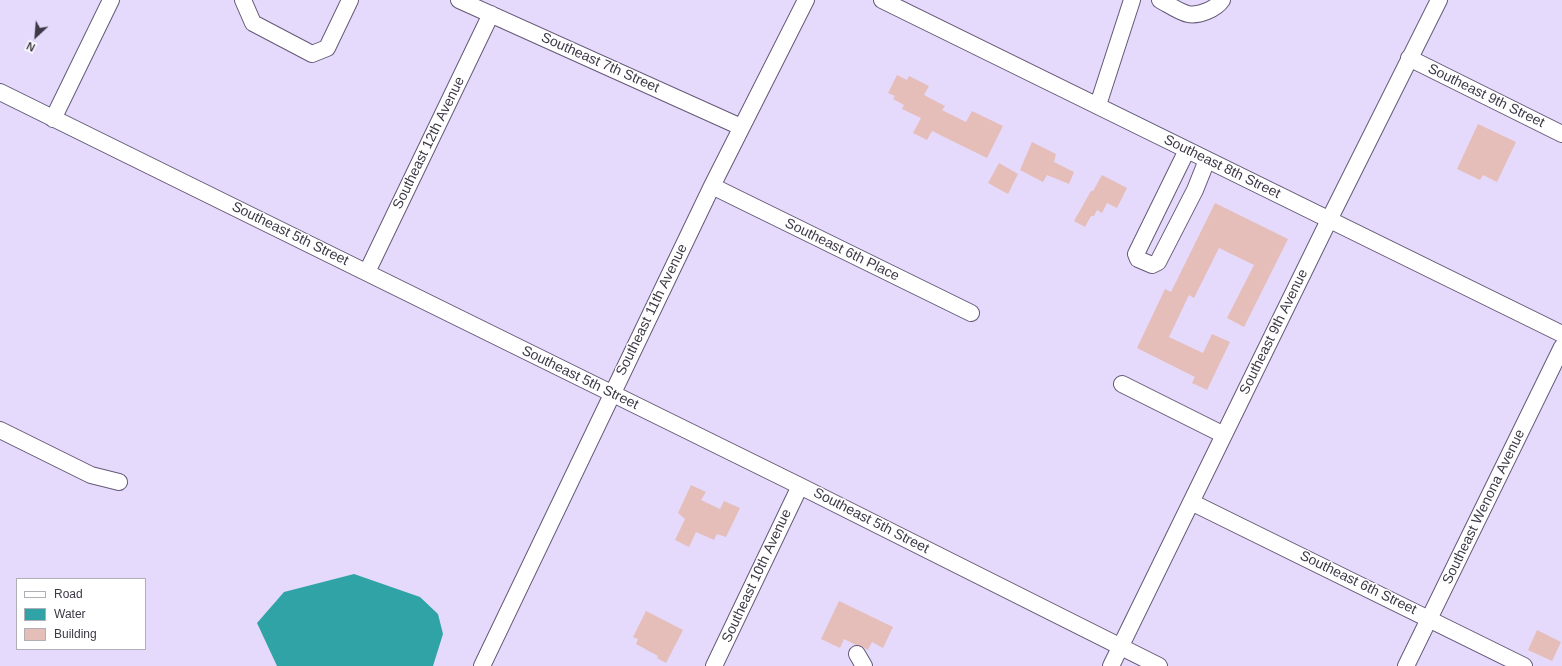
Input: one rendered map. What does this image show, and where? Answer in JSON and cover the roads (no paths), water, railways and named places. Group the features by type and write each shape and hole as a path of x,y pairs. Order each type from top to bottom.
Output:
{"street":[{"path":"53,119 111,0"},
{"path":"243,0 252,23 312,54 327,48 350,0"},
{"name":"Southeast 7th Street","path":"459,0 741,127"},
{"name":"Southeast 11th Avenue","path":"482,666 712,186 806,0"},
{"name":"Southeast 8th Street","path":"882,0 1562,334"},
{"path":"1098,105 1132,0"},
{"path":"1160,0 1188,14 1203,13 1219,4 1222,0"},
{"name":"Southeast 9th Avenue","path":"1111,666 1329,220 1439,0"},
{"name":"Southeast 12th Avenue","path":"368,272 491,14"},
{"name":"Southeast 9th Street","path":"1409,58 1562,134"},
{"name":"Southeast 5th Street","path":"0,92 368,272 1159,666"},
{"path":"1187,150 1136,254 1138,259 1152,265 1158,262 1195,190 1207,160"},
{"name":"Southeast 6th Place","path":"712,186 971,314"},
{"name":"Southeast Wenona Avenue","path":"1406,666 1562,347"},
{"path":"1122,384 1224,435"},
{"path":"0,430 91,475 119,482"},
{"name":"Southeast 10th Avenue","path":"714,666 800,486"},
{"name":"Southeast 6th Street","path":"1192,502 1524,666"}],"water":[{"path":"354,574 420,597 438,614 443,634 433,666 277,666 257,623 284,592"}]}
